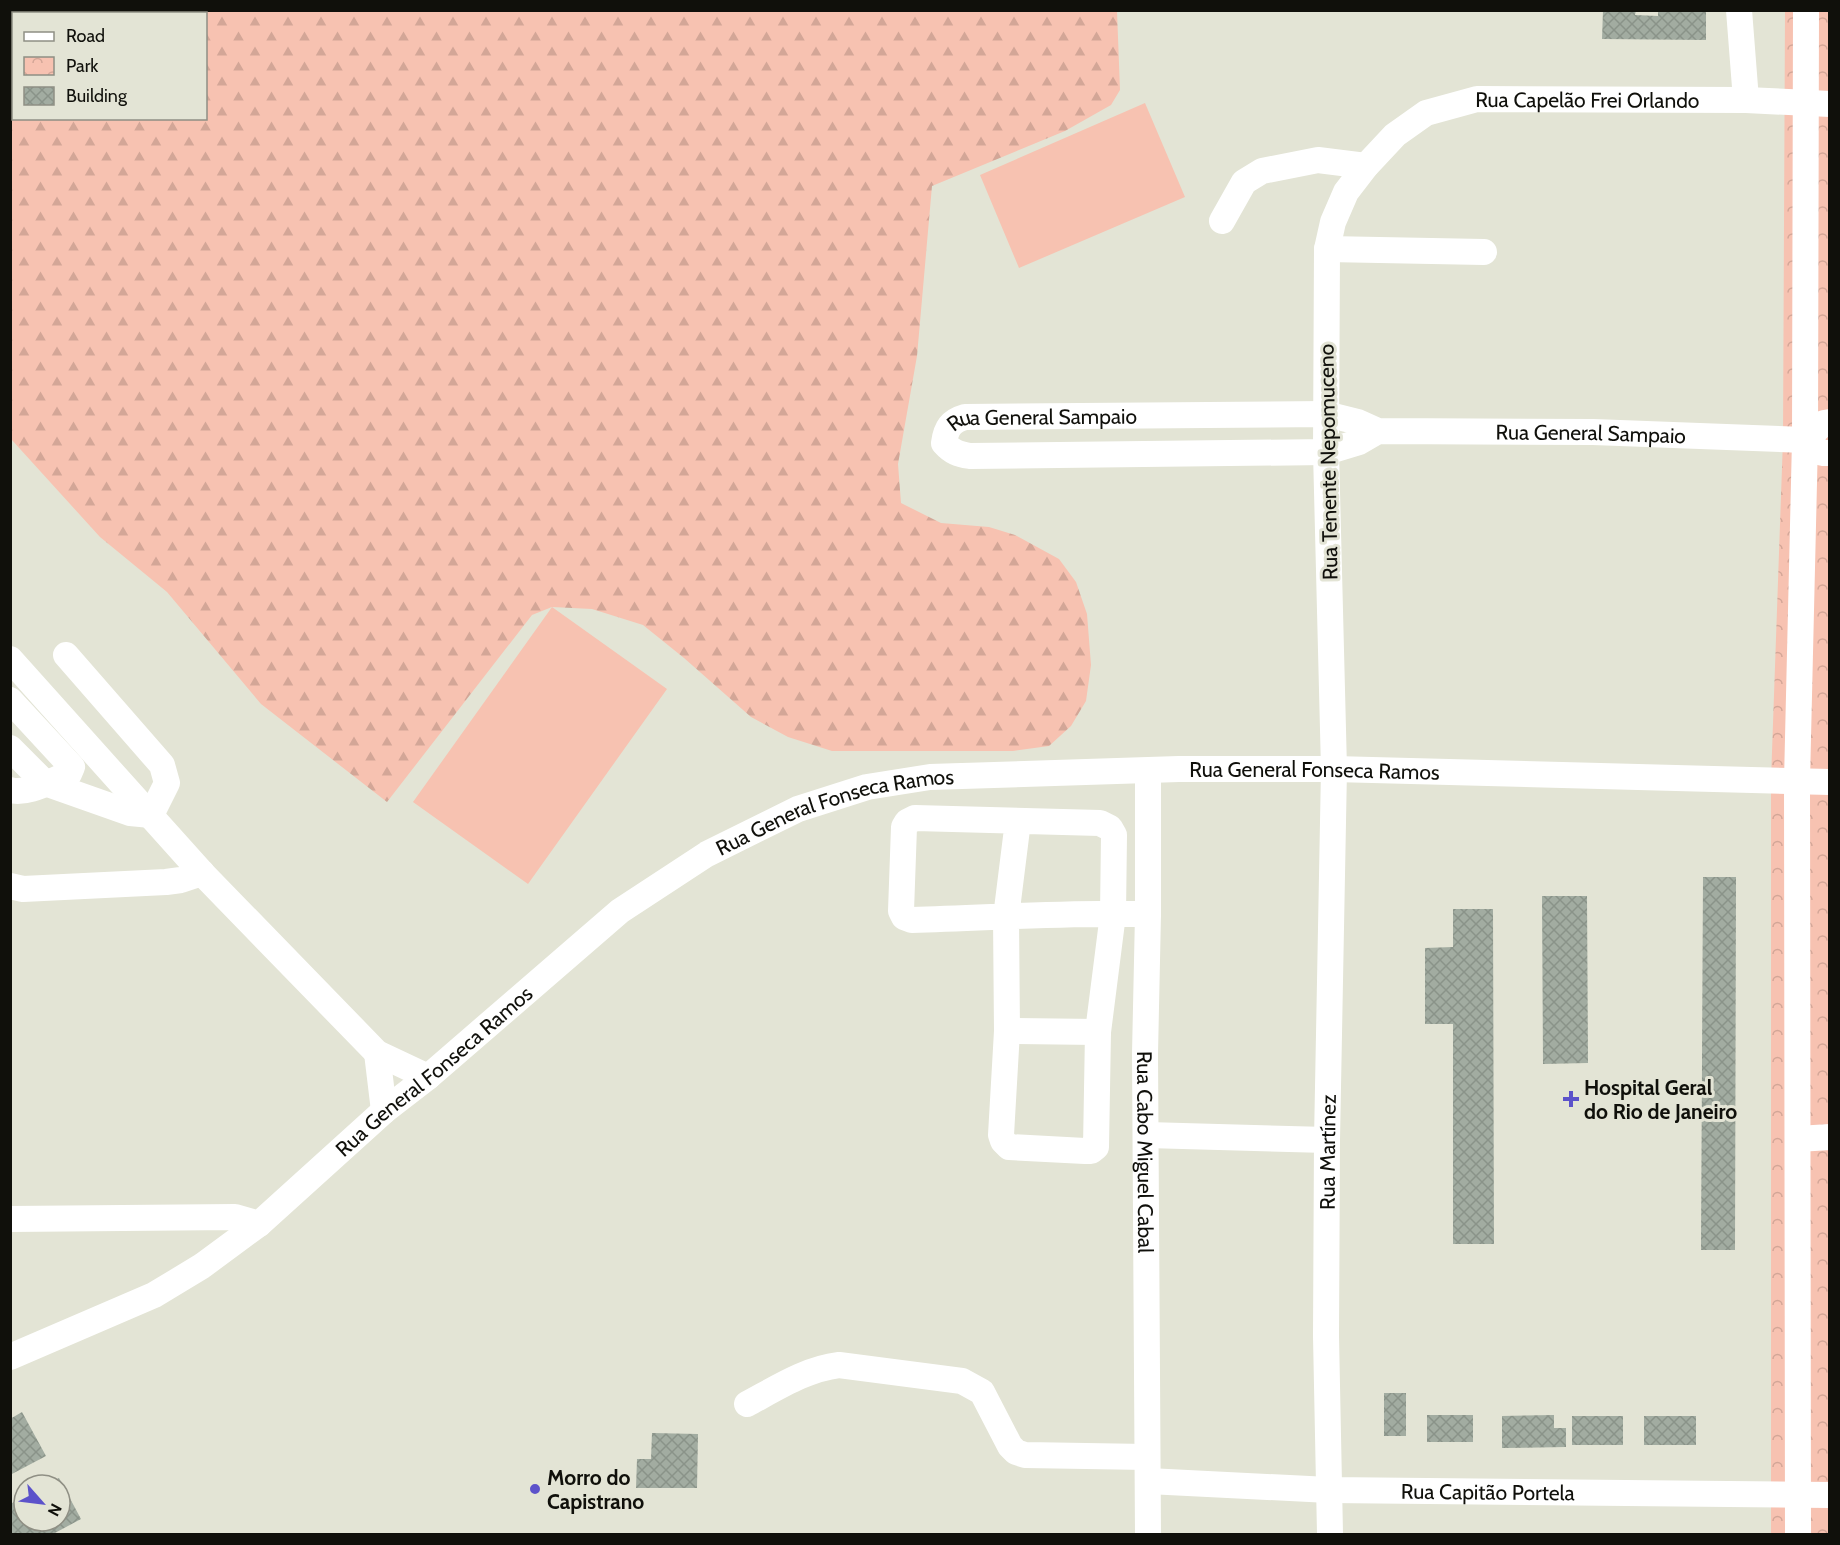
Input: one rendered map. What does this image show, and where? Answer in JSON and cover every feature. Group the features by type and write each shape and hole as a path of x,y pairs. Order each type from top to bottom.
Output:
{"street":[{"path":"1739,10 1746,100"},
{"path":"1798,1534 1797,781 1805,440 1818,103 1806,10"},
{"name":"Rua Capelão Frei Orlando","path":"1366,166 1395,135 1426,113 1477,99 1746,100 1818,103"},
{"path":"1222,221 1244,182 1262,171 1318,160 1366,166"},
{"name":"Rua Tenente Nepomuceno","path":"1334,769 1326,452 1327,249 1333,222 1346,192 1366,166"},
{"path":"1327,249 1484,252"},
{"name":"Rua General Sampaio","path":"1378,431 1359,442 1326,452 970,456 960,455 944,443 946,430 955,420 965,417 1326,414 1358,422 1378,431 1593,432 1805,440 1822,453 1830,453"},
{"path":"1138,454 1142,416"},
{"path":"1805,440 1824,423 1830,423"},
{"path":"66,655 162,765 167,783 151,815"},
{"path":"10,659 202,873 377,1053 428,1077"},
{"path":"10,700 72,767 69,774 20,793 10,790"},
{"path":"10,748 45,783 130,813 151,815"},
{"name":"Rua General Fonseca Ramos","path":"10,1357 154,1295 202,1266 259,1224 384,1111 428,1077 620,911 707,854 798,809 867,787 930,777 1334,769 1830,782"},
{"name":"Rua Martínez","path":"1330,1534 1326,1336 1327,1140 1334,769"},
{"name":"Rua Cabo Miguel Cabal","path":"1148,771 1146,1054 1148,1534"},
{"path":"1018,821 1006,917 1007,1031 1001,1135 1003,1142 1009,1147 1091,1151 1096,1147 1098,1032 1113,914 1114,835 1110,828 1100,823 915,818 907,822 904,827 901,911 904,916 912,920 1006,917 1113,914 1148,914"},
{"path":"10,886 23,889 166,882 202,873"},
{"path":"1007,1031 1098,1032"},
{"path":"377,1053 384,1111"},
{"path":"1147,1135 1327,1140"},
{"path":"1798,1139 1830,1137"},
{"path":"10,1219 235,1218 259,1224"},
{"name":"Rua Capitão Portela","path":"747,1404 807,1373 822,1367 839,1365 962,1380 982,1392 1010,1446 1016,1452 1025,1455 1329,1490 1830,1495"}],"green space":[{"path":"1829,10 1830,1534 1771,1534 1771,780 1783,439 1785,11"},
{"path":"11,11 1117,11 1120,90 1111,105 1065,131 932,186 917,356 898,464 901,503 941,523 989,527 1015,535 1059,559 1076,582 1087,614 1091,665 1086,701 1071,726 1049,746 1013,751 832,751 788,737 751,717 643,625 592,609 552,607 532,615 387,802 261,704 167,592 100,537 11,439"},
{"path":"1145,103 1185,197 1019,268 980,175"},
{"path":"552,607 667,689 528,884 413,802"}],"building":[{"path":"1603,10 1636,10 1635,15 1658,16 1658,10 1706,10 1706,40 1602,39"},
{"path":"1703,877 1736,877 1735,1250 1701,1250"},
{"path":"1542,896 1587,896 1588,1063 1543,1064"},
{"path":"1453,909 1493,909 1494,1244 1453,1244 1453,1024 1425,1024 1425,948 1453,947"},
{"path":"1384,1393 1406,1393 1406,1436 1384,1436"},
{"path":"22,1412 46,1456 10,1475 10,1419"},
{"path":"1427,1415 1473,1415 1473,1442 1427,1442"},
{"path":"1554,1415 1554,1428 1566,1428 1566,1447 1502,1448 1502,1416"},
{"path":"1572,1416 1623,1416 1623,1445 1572,1445"},
{"path":"1644,1416 1696,1416 1696,1445 1644,1445"},
{"path":"652,1433 698,1434 697,1488 636,1488 637,1459 651,1459"},
{"path":"72,1502 81,1519 72,1524"},
{"path":"12,1503 12,1533 55,1533 10,1534 10,1504"}],"place":[{"name":"Hospital Geral do Rio de Janeiro","path":"1571,1099"},
{"name":"Morro do Capistrano","path":"535,1489"}]}
